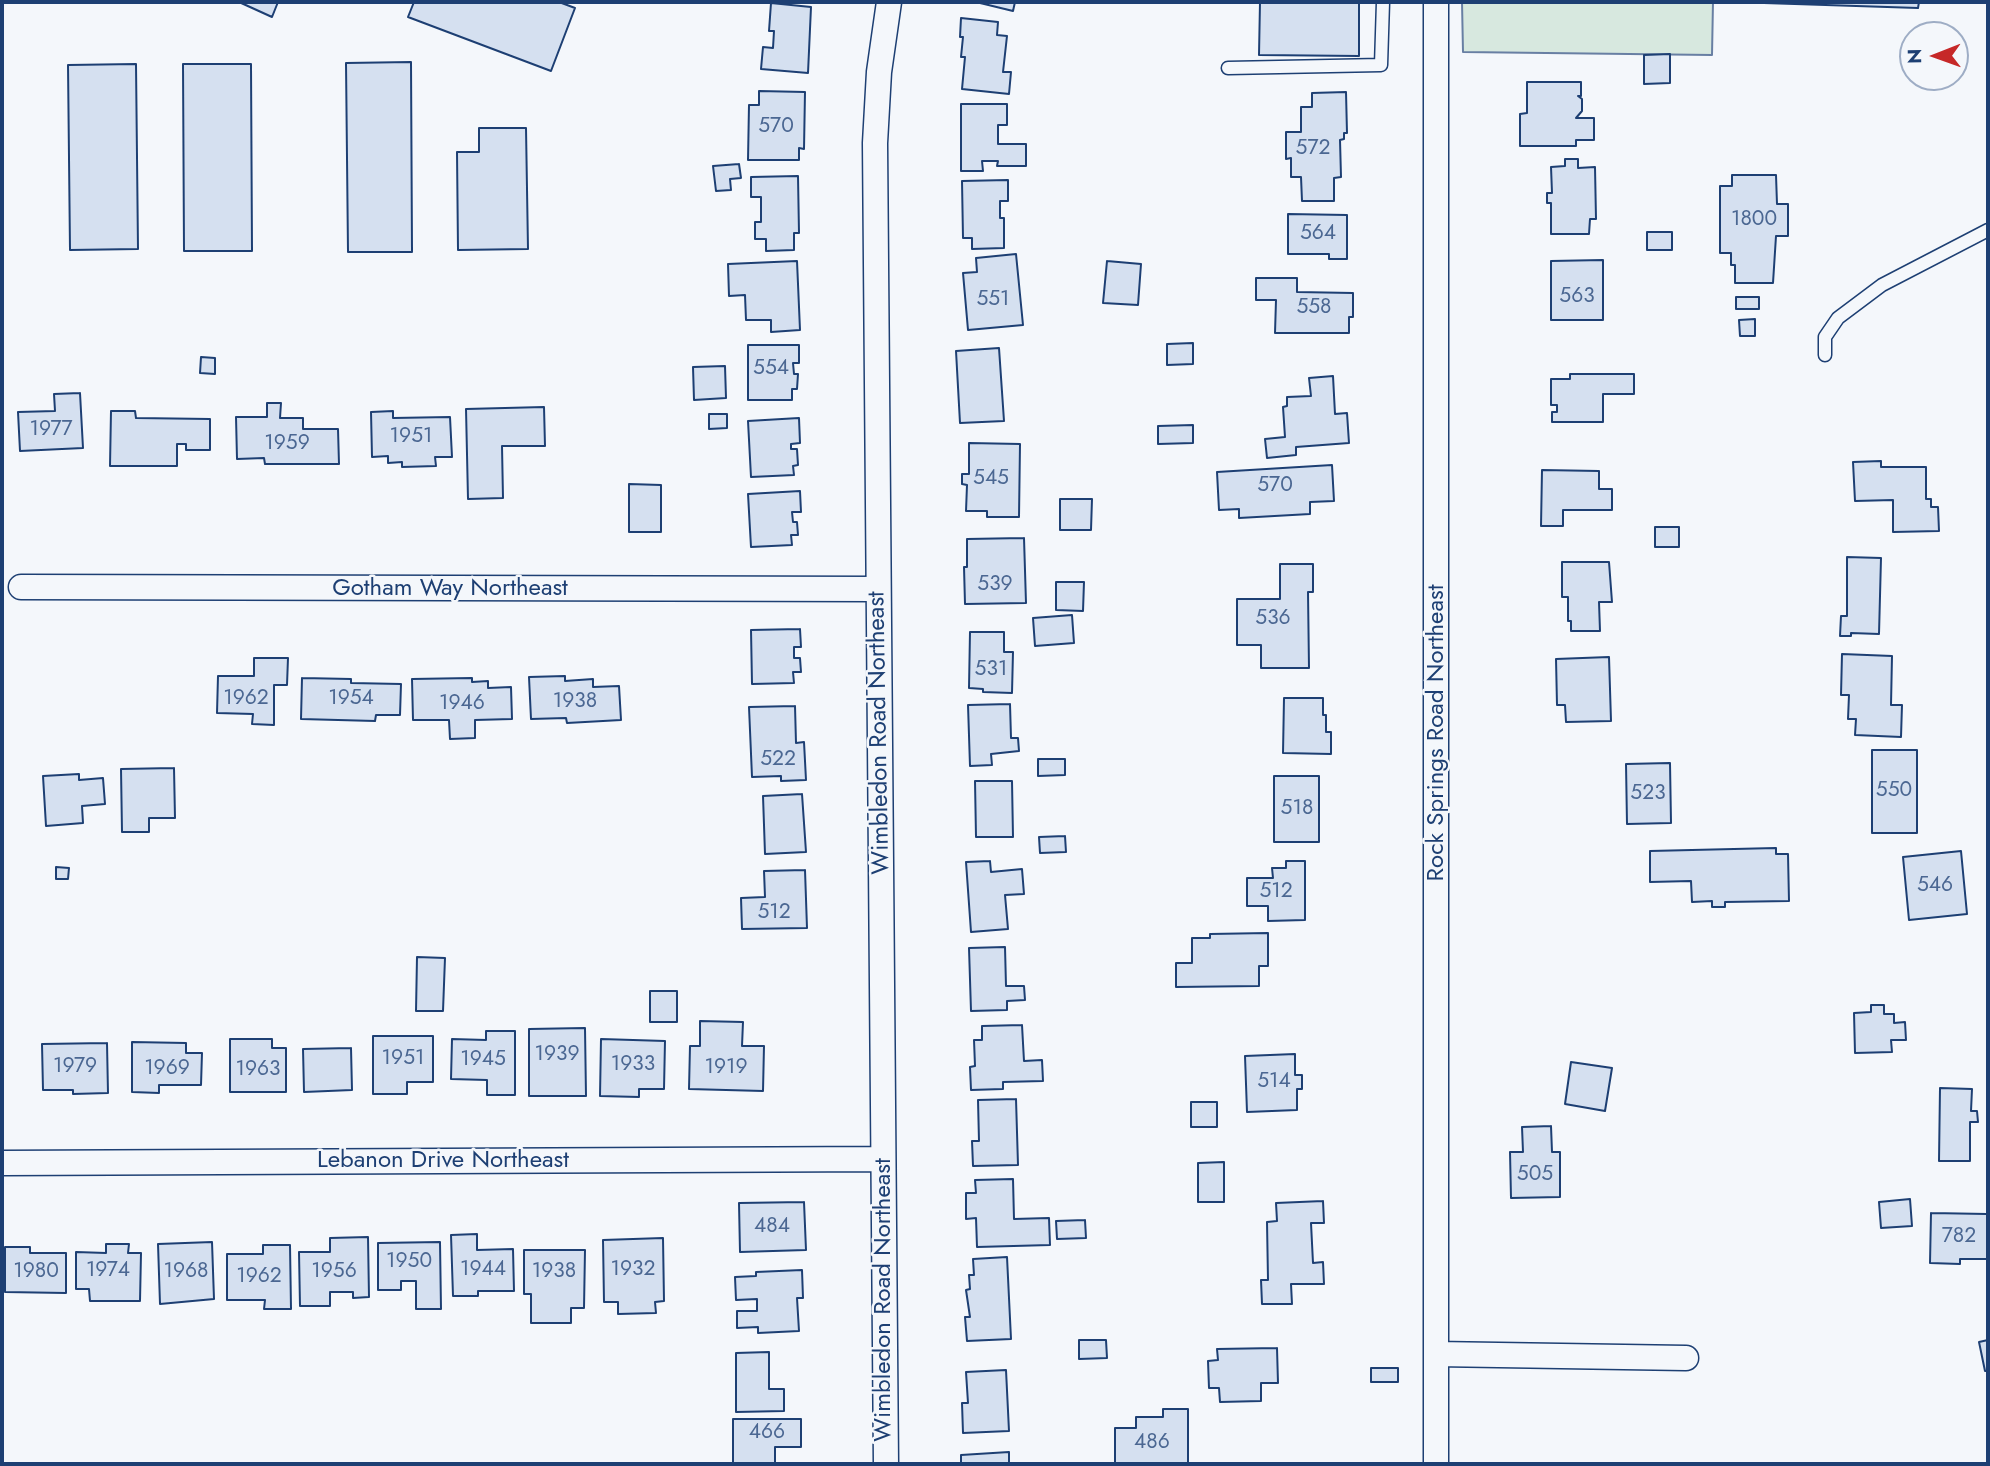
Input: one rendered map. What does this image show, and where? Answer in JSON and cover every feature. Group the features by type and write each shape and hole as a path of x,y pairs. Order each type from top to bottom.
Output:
{"street":[{"name":"Wimbledon Road Northeast","path":"886,1464 874,143 879,72 889,2"},
{"name":"Rock Springs Road Northeast","path":"1436,2 1436,1464"},
{"name":"Gotham Way Northeast","path":"22,587 878,589"},
{"name":"Lebanon Drive Northeast","path":"2,1163 883,1159"},
{"path":"1436,1354 1686,1358"}],"lane":[{"path":"1228,68 1381,65 1384,2"},
{"path":"1825,355 1825,337 1838,318 1882,285 1988,230"}],"shaded area":[{"path":"1462,2 1713,2 1712,55 1463,52"}],"building":[{"path":"239,2 278,2 272,17"},
{"path":"414,2 559,2 575,8 551,71 408,17"},
{"path":"976,2 1015,2 1013,11"},
{"path":"1260,2 1359,2 1359,56 1259,55"},
{"path":"1733,2 1919,2 1918,8"},
{"path":"771,3 811,7 808,73 761,69 763,47 773,48 774,31 769,31"},
{"path":"961,18 998,22 997,35 1007,36 1003,72 1011,72 1009,94 962,89 965,57 961,57"},
{"path":"1670,54 1670,83 1644,84 1644,55"},
{"path":"411,62 412,252 348,252 346,63"},
{"path":"136,64 138,249 70,250 68,65"},
{"path":"183,64 251,64 252,251 184,251"},
{"path":"1527,82 1581,82 1581,96 1578,96 1582,99 1582,111 1576,118 1594,118 1594,140 1576,140 1576,146 1520,146 1520,114 1527,113"},
{"path":"759,91 805,92 804,149 799,148 799,160 748,160 749,105 759,105"},
{"path":"1346,92 1347,133 1344,133 1344,139 1340,140 1341,177 1334,178 1334,201 1302,201 1301,177 1291,177 1291,158 1286,159 1286,132 1301,132 1301,107 1312,107 1312,93"},
{"path":"961,104 1007,104 1007,125 998,125 998,144 1026,144 1026,166 997,166 998,161 982,161 983,171 961,171"},
{"path":"479,128 526,128 528,249 458,250 457,152 479,152"},
{"path":"1565,159 1578,159 1578,168 1595,167 1596,219 1590,219 1589,234 1551,234 1551,203 1547,203 1547,193 1552,193 1551,167 1565,166"},
{"path":"739,164 741,178 730,179 731,190 716,191 713,166"},
{"path":"1732,175 1776,175 1777,204 1788,204 1788,236 1776,236 1773,283 1735,283 1735,265 1731,265 1731,253 1720,253 1720,186 1732,186"},
{"path":"798,176 799,233 794,233 794,250 766,251 766,239 755,239 755,222 761,222 761,197 751,197 751,177"},
{"path":"1008,180 1008,201 1000,201 1000,218 1004,218 1004,248 972,249 972,238 963,238 962,181"},
{"path":"1288,214 1347,215 1347,259 1329,259 1329,254 1288,254"},
{"path":"1647,232 1672,232 1672,250 1647,250"},
{"path":"1016,254 1023,325 968,330 963,273 977,272 976,258"},
{"path":"1603,260 1603,320 1551,320 1551,261"},
{"path":"797,261 800,330 771,332 771,320 746,320 745,295 729,296 728,264"},
{"path":"1107,261 1141,264 1138,305 1103,303"},
{"path":"1256,278 1297,278 1297,292 1353,293 1353,317 1349,317 1349,333 1275,333 1276,300 1256,300"},
{"path":"1736,297 1759,297 1759,309 1736,309"},
{"path":"1755,319 1755,336 1740,336 1739,320"},
{"path":"1193,343 1193,364 1167,365 1167,344"},
{"path":"748,345 799,345 799,363 793,363 794,374 798,374 797,389 792,389 792,400 748,400"},
{"path":"999,348 1004,421 960,423 956,351"},
{"path":"201,357 215,358 215,374 200,373"},
{"path":"725,366 726,398 694,400 693,367"},
{"path":"1570,374 1634,374 1634,394 1603,394 1603,422 1552,422 1552,412 1557,412 1557,405 1551,405 1551,379 1570,379"},
{"path":"1333,376 1335,414 1347,413 1349,443 1296,447 1296,455 1267,458 1265,439 1285,437 1283,407 1287,406 1287,397 1311,396 1309,378"},
{"path":"80,393 83,448 20,451 18,412 55,411 54,394"},
{"path":"267,403 281,403 280,418 303,418 303,429 338,429 339,464 265,464 264,458 237,459 236,417 267,417"},
{"path":"544,407 545,446 502,446 503,498 468,499 466,409"},
{"path":"111,411 135,411 136,418 210,419 210,450 186,450 186,444 177,444 177,466 110,466"},
{"path":"393,411 393,418 450,417 452,457 435,457 436,466 402,467 402,462 388,463 388,456 372,457 371,412"},
{"path":"709,414 727,414 727,428 709,429"},
{"path":"799,418 800,443 791,444 791,449 797,449 798,465 793,466 794,475 751,477 748,421"},
{"path":"1193,425 1193,443 1158,444 1158,426"},
{"path":"969,443 1020,444 1019,517 987,517 987,511 966,511 967,485 962,484 962,474 969,474"},
{"path":"1881,461 1881,467 1926,467 1926,499 1931,499 1931,507 1938,507 1939,531 1893,532 1893,500 1855,501 1853,462"},
{"path":"1332,465 1334,501 1310,502 1310,514 1239,518 1239,509 1219,510 1217,472"},
{"path":"1542,470 1599,471 1599,489 1612,489 1612,510 1563,510 1563,526 1541,526"},
{"path":"629,484 661,485 661,532 629,532"},
{"path":"800,491 801,512 792,512 793,522 797,522 798,535 791,535 792,545 751,547 748,494"},
{"path":"1060,499 1092,499 1091,530 1060,530"},
{"path":"1655,527 1679,527 1679,547 1655,547"},
{"path":"1024,538 1026,603 965,604 964,567 967,567 967,539"},
{"path":"1847,557 1881,558 1879,634 1851,633 1851,636 1840,636 1841,616 1847,616"},
{"path":"1562,562 1609,562 1612,602 1599,602 1600,631 1571,631 1571,621 1568,621 1568,597 1562,597"},
{"path":"1280,564 1313,564 1313,592 1308,592 1309,668 1261,668 1261,645 1237,645 1237,599 1280,599"},
{"path":"1056,582 1084,582 1083,611 1056,610"},
{"path":"1072,615 1074,643 1035,646 1033,618"},
{"path":"800,629 801,647 794,647 794,658 800,658 801,672 793,672 794,683 752,684 751,630"},
{"path":"970,632 1004,632 1004,652 1013,652 1012,693 983,692 983,689 969,688"},
{"path":"1842,654 1892,656 1891,705 1902,705 1901,737 1855,735 1856,719 1848,719 1849,695 1841,695"},
{"path":"1609,657 1611,721 1566,722 1565,705 1557,705 1556,659"},
{"path":"254,658 288,658 287,685 274,685 274,725 252,724 253,714 217,713 218,676 254,676"},
{"path":"565,676 565,681 593,679 593,687 619,686 621,720 567,723 566,718 531,719 529,677"},
{"path":"302,678 401,684 400,715 376,715 375,721 301,719"},
{"path":"472,678 472,682 488,681 488,688 511,687 512,719 475,720 475,738 450,739 449,720 413,720 412,679"},
{"path":"1284,698 1323,698 1326,732 1331,732 1331,754 1283,753"},
{"path":"1010,704 1011,738 1018,738 1019,751 991,754 992,765 970,766 968,705"},
{"path":"795,706 796,743 804,742 806,780 781,781 781,776 752,777 749,707"},
{"path":"1872,750 1917,750 1917,833 1872,833"},
{"path":"1038,759 1065,759 1065,775 1038,776"},
{"path":"1670,763 1671,823 1627,824 1626,764"},
{"path":"174,768 175,818 149,818 149,832 122,832 121,769"},
{"path":"79,774 79,780 103,778 105,804 82,806 83,823 46,826 43,776"},
{"path":"1274,776 1319,776 1319,842 1274,842"},
{"path":"975,781 1012,781 1013,837 976,837"},
{"path":"802,794 806,852 765,854 763,796"},
{"path":"1065,836 1066,852 1040,853 1039,837"},
{"path":"1776,848 1776,854 1788,854 1789,901 1725,902 1725,907 1712,907 1712,901 1692,902 1691,881 1650,882 1650,851"},
{"path":"1961,851 1967,914 1909,920 1903,857"},
{"path":"990,861 991,872 1022,869 1024,894 1005,895 1008,929 971,932 966,862"},
{"path":"1286,861 1305,861 1305,920 1268,921 1268,906 1247,906 1247,878 1273,878 1272,868 1286,868"},
{"path":"56,867 69,868 68,879 56,879"},
{"path":"805,870 807,928 742,929 741,898 765,897 764,871"},
{"path":"1268,933 1268,966 1259,966 1259,986 1176,987 1176,963 1192,963 1192,938 1210,938 1210,934"},
{"path":"1005,947 1006,986 1024,986 1025,1000 1007,1001 1007,1010 971,1011 969,948"},
{"path":"417,957 445,958 443,1011 416,1011"},
{"path":"650,991 677,991 677,1022 650,1022"},
{"path":"1871,1005 1884,1005 1884,1014 1894,1014 1894,1023 1905,1022 1906,1040 1891,1040 1892,1052 1855,1053 1854,1013 1871,1012"},
{"path":"700,1021 743,1022 742,1046 764,1046 763,1091 689,1089 690,1046 700,1046"},
{"path":"1022,1025 1024,1061 1042,1060 1043,1081 1003,1082 1003,1089 971,1090 970,1067 975,1066 974,1040 982,1040 982,1026"},
{"path":"585,1028 586,1096 529,1096 529,1029"},
{"path":"486,1031 515,1031 515,1095 487,1095 487,1080 451,1079 452,1039 486,1040"},
{"path":"373,1036 433,1036 433,1082 407,1082 407,1094 373,1094"},
{"path":"230,1039 272,1039 272,1048 286,1048 286,1092 230,1092"},
{"path":"601,1039 665,1041 664,1089 639,1089 639,1097 600,1096"},
{"path":"132,1042 186,1043 186,1053 202,1053 201,1085 159,1085 159,1093 132,1092"},
{"path":"107,1043 108,1093 73,1094 73,1090 43,1090 42,1044"},
{"path":"351,1048 352,1090 304,1092 303,1049"},
{"path":"1295,1054 1295,1075 1302,1075 1302,1089 1297,1089 1297,1110 1247,1112 1245,1056"},
{"path":"1571,1062 1612,1068 1605,1111 1565,1104"},
{"path":"1940,1088 1972,1089 1971,1111 1977,1111 1978,1122 1970,1122 1970,1161 1939,1161"},
{"path":"1016,1099 1018,1165 973,1166 972,1141 979,1141 978,1100"},
{"path":"1191,1102 1217,1102 1217,1127 1191,1127"},
{"path":"1551,1126 1552,1152 1560,1152 1560,1197 1511,1198 1510,1152 1523,1152 1522,1127"},
{"path":"1224,1162 1224,1202 1198,1202 1198,1163"},
{"path":"1013,1179 1014,1219 1049,1218 1050,1245 977,1247 976,1218 966,1219 966,1193 976,1193 975,1180"},
{"path":"1910,1199 1912,1226 1881,1228 1879,1202"},
{"path":"1323,1201 1324,1223 1311,1223 1313,1263 1323,1262 1324,1284 1291,1284 1292,1304 1262,1304 1261,1280 1268,1280 1267,1222 1277,1221 1276,1203"},
{"path":"804,1202 806,1250 740,1252 739,1203"},
{"path":"1931,1213 1987,1214 1987,1259 1960,1259 1960,1264 1930,1263"},
{"path":"1085,1220 1086,1238 1057,1239 1056,1221"},
{"path":"477,1234 477,1250 513,1249 514,1291 478,1291 478,1296 453,1296 451,1235"},
{"path":"368,1237 369,1297 353,1298 353,1292 330,1292 330,1306 300,1306 299,1252 330,1252 330,1238"},
{"path":"663,1238 664,1301 655,1302 656,1313 618,1314 618,1302 604,1302 603,1240"},
{"path":"212,1242 214,1299 160,1304 158,1244"},
{"path":"440,1242 441,1309 416,1309 416,1281 401,1281 401,1290 378,1290 378,1243"},
{"path":"106,1244 129,1244 128,1253 141,1253 140,1301 90,1301 89,1289 76,1289 76,1252 106,1253"},
{"path":"263,1245 290,1245 291,1309 264,1309 265,1300 227,1300 227,1254 263,1254"},
{"path":"5,1247 30,1247 30,1253 66,1253 66,1293 5,1292"},
{"path":"524,1250 585,1250 584,1308 571,1308 571,1323 531,1323 531,1294 524,1294"},
{"path":"1007,1257 1011,1339 967,1341 965,1317 970,1317 966,1290 970,1289 969,1275 974,1275 973,1259"},
{"path":"802,1270 803,1298 797,1298 799,1331 758,1333 758,1327 737,1328 737,1311 757,1311 757,1299 736,1300 735,1277 756,1276 756,1272"},
{"path":"1079,1340 1106,1340 1107,1358 1079,1359"},
{"path":"1988,1340 1988,1371 1985,1371 1979,1342"},
{"path":"1277,1348 1278,1383 1261,1383 1261,1401 1220,1402 1219,1388 1209,1388 1208,1361 1218,1360 1217,1349"},
{"path":"769,1352 769,1389 784,1389 784,1411 736,1412 736,1353"},
{"path":"1371,1368 1398,1368 1398,1382 1371,1382"},
{"path":"1006,1370 1009,1431 963,1433 962,1403 968,1403 966,1372"},
{"path":"1163,1409 1188,1409 1188,1464 1115,1464 1115,1428 1136,1428 1136,1417 1163,1417"},
{"path":"733,1419 801,1419 801,1447 775,1447 775,1464 733,1464"},
{"path":"1009,1452 1009,1464 961,1464 961,1455"}]}
